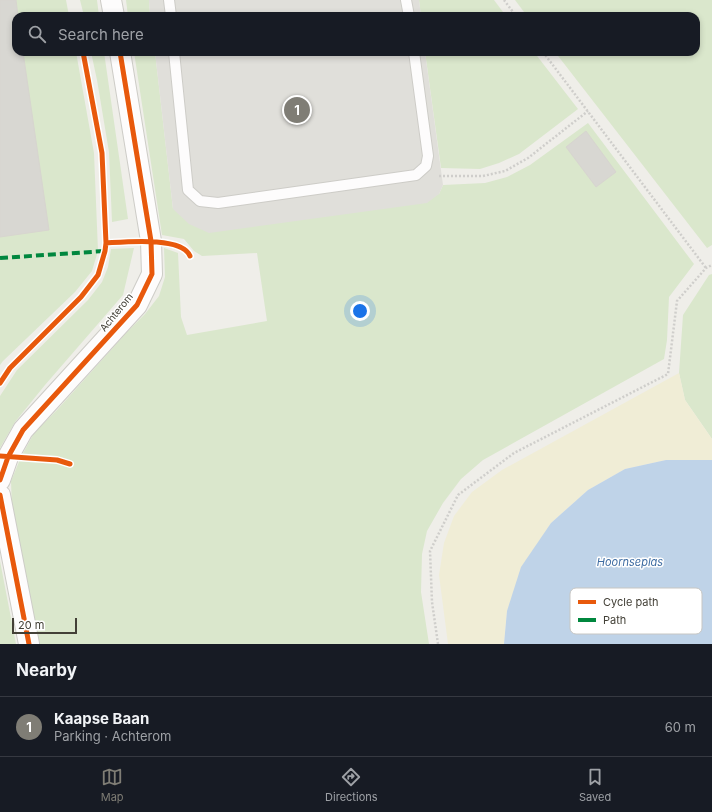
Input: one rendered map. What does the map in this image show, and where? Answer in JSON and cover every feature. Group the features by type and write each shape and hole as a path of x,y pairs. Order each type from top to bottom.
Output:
{"street":[{"path":"111,0 113,12"},
{"name":"Achterom","path":"0,480 8,457 23,430 137,305 152,274 151,241 121,56"},
{"path":"0,495 28,644"}],"lane":[{"path":"169,0 170,12"},
{"path":"406,0 408,12"},
{"path":"174,56 188,190 200,201 218,203 416,175 426,166 428,156 415,56"}],"path":[{"path":"504,0 513,12"},
{"path":"547,56 706,268"},
{"path":"426,166 439,176 483,176 505,171 528,158 588,111"},
{"path":"438,644 432,602 430,551 458,495 514,453 668,374 677,301 706,268 712,265"}],"green space":[{"path":"10,0 66,0 68,12 12,12 12,56 77,56 94,153 98,251 92,271 75,292 0,365 0,231"},
{"path":"80,0 97,0 98,12 83,12"},
{"path":"126,0 149,0 150,12 128,12"},
{"path":"419,0 494,0 503,12 420,12"},
{"path":"515,0 712,0 712,245 707,248 558,56 700,56 700,12 524,12"},
{"path":"92,56 105,56 128,219 112,222 109,152"},
{"path":"135,56 155,56 173,209 439,194 443,185 485,183 507,177 530,165 588,123 694,264 669,297 667,340 664,359 483,460 461,479 443,503 427,531 422,554 421,592 429,644 39,644 12,509 11,481 21,457 34,433 145,314 159,296 165,277 164,248 178,253 181,317 187,335 267,321 257,253 202,256 194,251 184,239 162,235"},
{"path":"426,56 537,56 578,109 519,154 499,163 480,169 441,168"},
{"path":"134,248 123,295 15,422 0,448 0,396 17,370 88,300 102,282 108,267 111,249"},
{"path":"712,274 712,439 685,400 679,373 683,315 709,275"},
{"path":"0,561 16,644 0,644"}],"sand":[{"path":"679,373 685,400 712,439 712,460 666,460 625,469 588,490 551,523 507,611 504,644 448,644 439,575 444,543 454,516 472,492 502,470"}],"shaded area":[{"path":"149,0 419,0 420,12 150,12"},
{"path":"155,56 426,56 443,185 439,194 427,203 209,233 189,224 173,209"}],"water":[{"name":"Hoornseplas","path":"666,460 712,460 712,644 504,644 507,611 521,567 551,523 588,490 625,469"}],"building":[{"path":"0,0 16,0 18,12 12,12 12,56 24,56 49,230 0,237"},
{"path":"586,131 616,172 596,187 566,147"}],"marked path":[{"path":"0,258 105,251"}],"cycle path":[{"path":"0,383 10,368 81,297 98,275 105,251 106,243 102,153 84,56"},
{"path":"0,480 8,457 23,430 137,305 152,274 151,241 121,56"},
{"path":"106,243 138,241 165,243 176,245 185,250 190,256"},
{"path":"0,456 57,460 70,464"},
{"path":"0,495 29,644"}],"place":[{"name":"Kaapse Baan","path":"297,110"}]}
